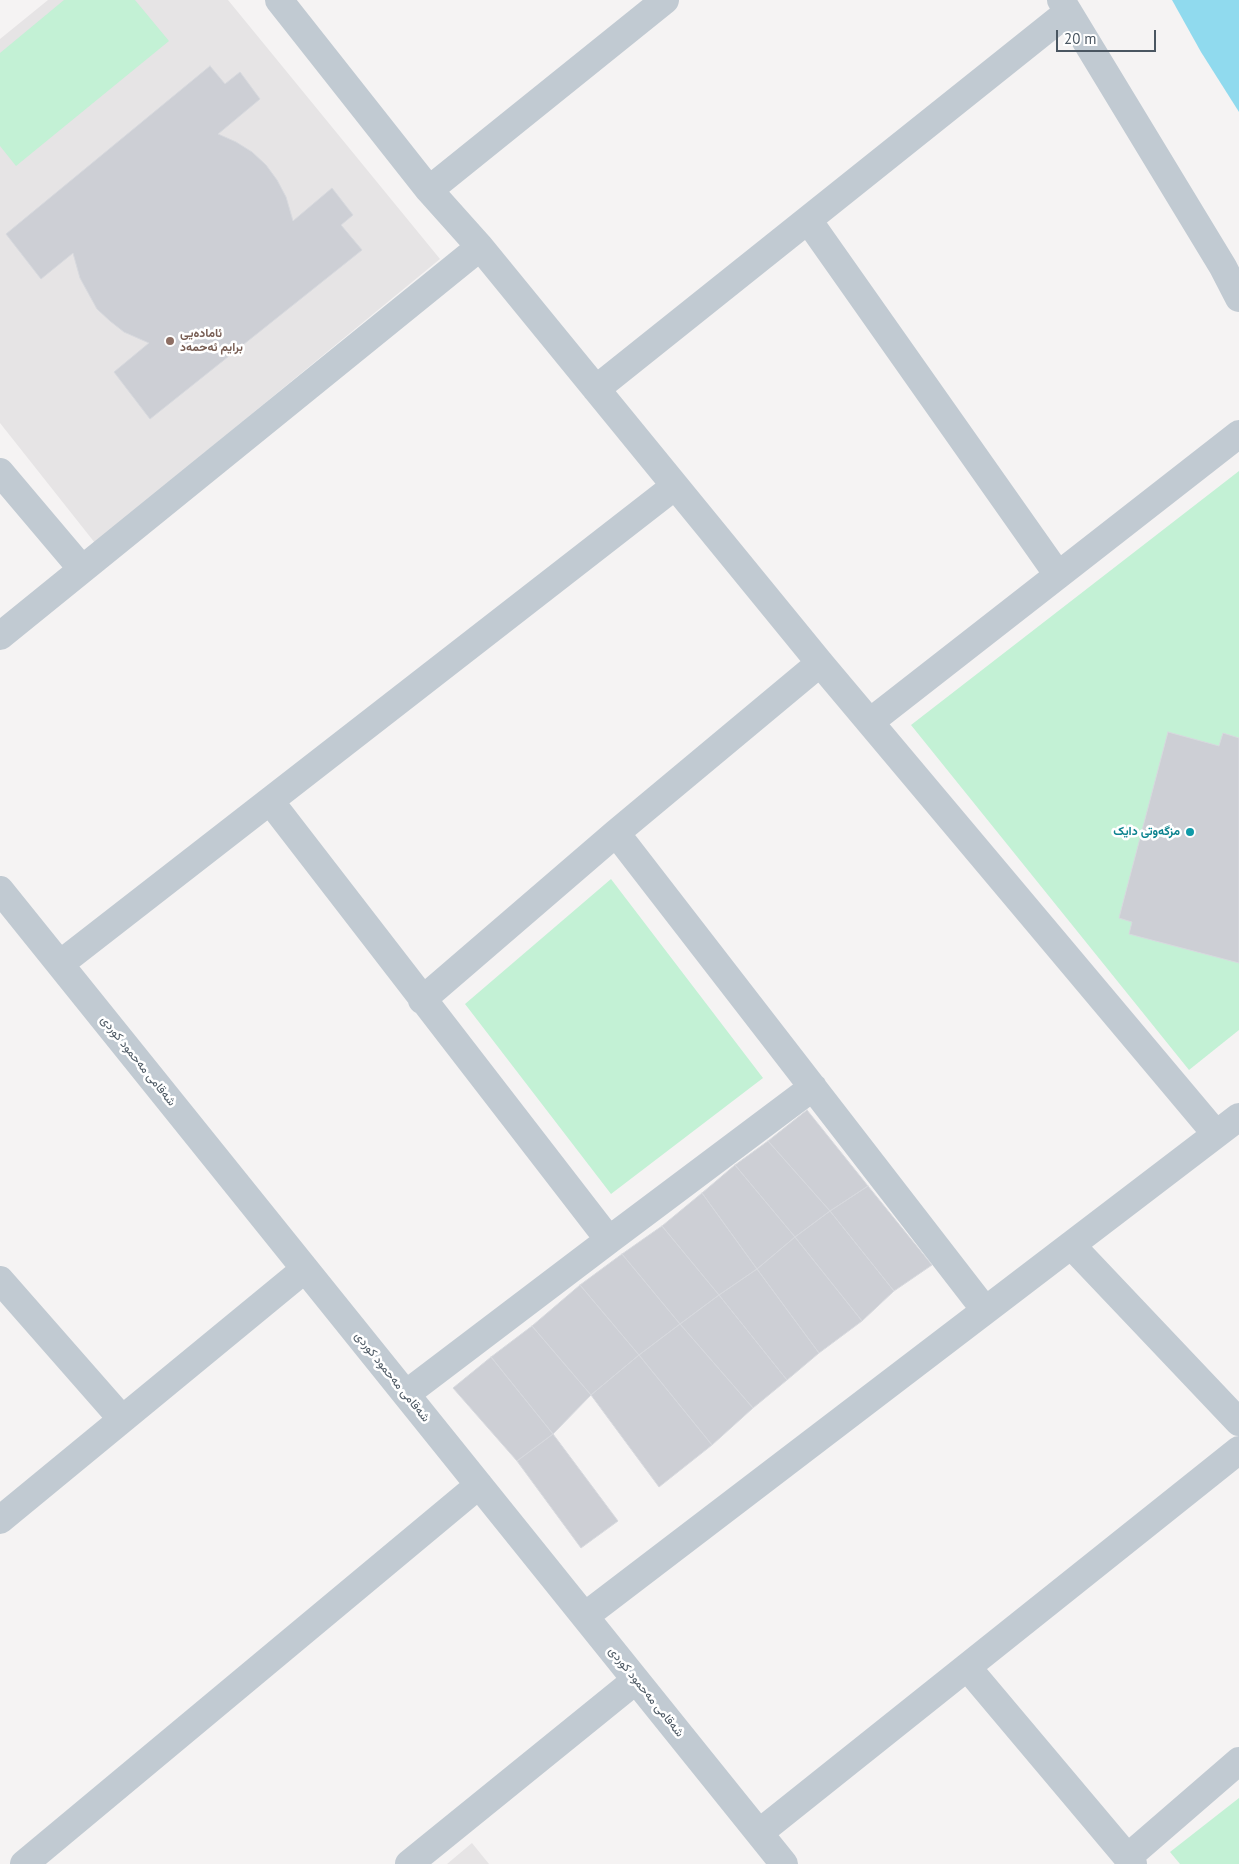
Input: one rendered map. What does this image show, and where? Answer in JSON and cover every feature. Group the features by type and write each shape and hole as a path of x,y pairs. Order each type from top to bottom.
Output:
{"street":[{"path":"281,0 428,190 480,247 820,663 1216,1134"},
{"path":"428,190 665,0"},
{"path":"596,389 808,220 1064,6 1223,267 1239,298"},
{"path":"808,220 1058,575"},
{"path":"0,636 480,247"},
{"path":"870,722 1239,434"},
{"path":"0,472 82,569"},
{"path":"60,964 675,486"},
{"path":"422,1000 616,833 820,663"},
{"path":"270,801 609,1240"},
{"path":"616,833 985,1310"},
{"name":"شەقامی مەحمود کوردی","path":"0,890 784,1864"},
{"path":"406,1394 813,1087"},
{"path":"584,1616 1239,1117"},
{"path":"1070,1245 1239,1422"},
{"path":"0,1520 305,1269"},
{"path":"0,1280 122,1419"},
{"path":"759,1833 1239,1450"},
{"path":"24,1864 479,1485"},
{"path":"967,1667 1131,1861 1239,1762"},
{"path":"409,1864 636,1680"}],"shaded area":[{"name":"ئامادەیی برایم ئەحمەد","path":"48,0 228,0 440,259 95,543 0,423 0,39"},
{"path":"472,1843 489,1864 447,1864"}],"green space":[{"path":"64,0 135,0 169,41 16,166 0,146 0,53"},
{"path":"1239,471 1239,1030 1189,1070 911,725"},
{"path":"611,879 763,1078 611,1194 465,1004"},
{"path":"1239,1798 1239,1864 1180,1864 1170,1852"}],"water":[{"path":"1172,0 1239,0 1239,112 1201,52"}],"building":[{"path":"210,66 225,84 240,72 260,99 218,134 252,152 266,165 286,197 293,221 332,188 353,215 341,225 362,250 150,419 114,372 149,343 124,332 97,309 80,278 73,253 41,279 6,234"},
{"name":"مزگەوتی دایک","path":"1168,732 1219,746 1223,733 1239,738 1239,963 1129,934 1132,922 1119,918"},
{"path":"807,1110 868,1186 830,1211 768,1141"},
{"path":"768,1141 830,1211 795,1237 735,1165"},
{"path":"735,1165 795,1237 757,1269 702,1193"},
{"path":"868,1186 932,1265 894,1291 830,1211"},
{"path":"702,1193 757,1269 719,1295 662,1226"},
{"path":"830,1211 894,1291 862,1321 795,1237"},
{"path":"662,1226 719,1295 680,1324 622,1254"},
{"path":"795,1237 862,1321 819,1353 757,1269"},
{"path":"622,1254 680,1324 639,1355 580,1285"},
{"path":"757,1269 819,1353 787,1380 719,1295"},
{"path":"580,1285 639,1355 591,1395 532,1326"},
{"path":"719,1295 787,1380 753,1408 680,1324"},
{"path":"680,1324 753,1408 712,1445 639,1355"},
{"path":"532,1326 591,1395 553,1434 491,1357"},
{"path":"639,1355 712,1445 659,1487 591,1395"},
{"path":"491,1357 553,1434 517,1461 453,1388"},
{"path":"553,1434 618,1521 581,1548 517,1461"}],"place":[{"name":"ئامادەیی برایم ئەحمەد","path":"170,341"},
{"name":"مزگەوتی دایک","path":"1190,832"}]}
